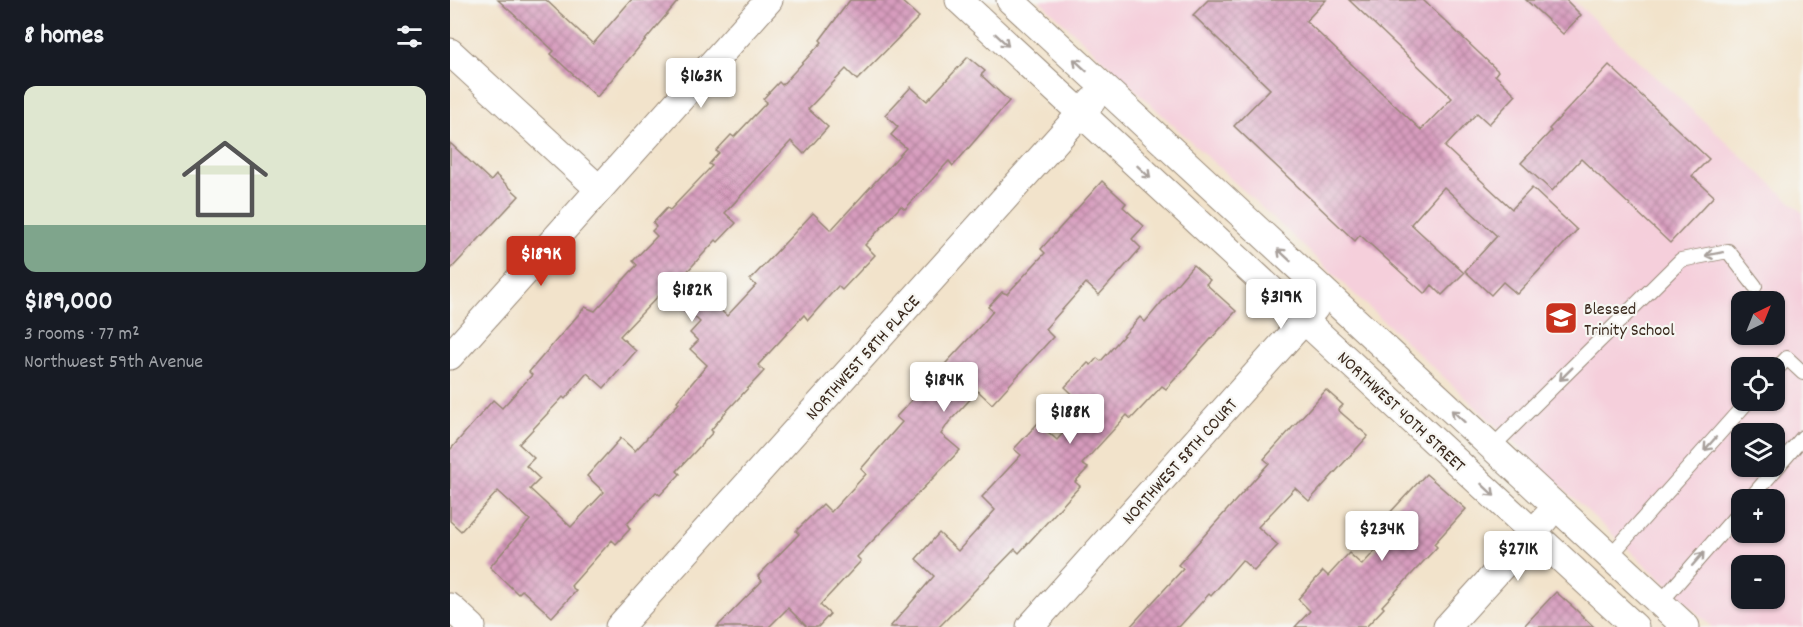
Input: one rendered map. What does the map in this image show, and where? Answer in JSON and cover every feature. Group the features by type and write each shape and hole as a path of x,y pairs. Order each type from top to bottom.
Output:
{"street":[{"path":"450,356 769,0"},
{"name":"NORTHWEST 40TH STREET","path":"959,0 1635,627"},
{"name":"NORTHWEST 40TH STREET","path":"1010,0 1686,627"},
{"path":"450,52 599,189"},
{"name":"NORTHWEST 58TH PLACE","path":"619,627 1104,87"},
{"name":"NORTHWEST 58TH COURT","path":"1030,627 1328,294"},
{"path":"1447,627 1556,507"},
{"path":"450,606 472,627"}],"lane":[{"path":"1492,447 1681,260 1728,251 1755,286"},
{"path":"1785,360 1787,358 1803,373"},
{"path":"1610,556 1739,411"},
{"path":"1758,489 1803,437"},
{"path":"1660,603 1731,522"}],"shaded area":[{"name":"Blessed Trinity School","path":"1039,0 1573,0 1803,213 1803,627 1712,627"}],"building":[{"path":"498,0 546,0 593,44 631,0 679,0 597,97 551,54 554,51"},
{"path":"850,0 900,0 919,17 857,80 846,69 808,109 828,127 804,154 791,141 725,213 736,223 718,242 716,240 683,276 727,316 756,285 750,280 813,213 831,230 906,148 891,135 898,127 885,115 911,87 927,101 968,57 985,71 981,75 1009,101 953,166 949,161 905,209 901,206 865,245 875,255 842,290 838,286 808,320 804,315 758,365 764,371 724,414 711,430 713,432 677,471 680,474 660,495 656,492 627,524 630,529 616,544 612,540 571,586 576,591 552,617 522,590 518,594 490,567 530,520 498,491 461,531 450,521 450,450 493,400 502,408 532,375 529,372 585,307 595,311 637,265 633,261 657,236 652,231 656,227 653,223 667,208 670,210 712,166 709,164 719,153 716,151 731,135 734,137 767,102 763,99 779,82 782,85 822,42 820,40","holes":["665,289 700,322 690,333 698,341 690,349 707,365 677,401 679,403 635,451 621,438 587,476 604,492 571,527 530,489 540,479 526,466 534,458 519,444 563,397 565,399 587,373 604,388 636,351 620,336"]},
{"path":"1208,0 1326,0 1306,21 1421,130 1452,98 1349,0 1423,0 1498,71 1495,75 1516,95 1489,124 1477,113 1445,147 1512,209 1532,188 1577,230 1517,294 1503,282 1491,295 1465,271 1497,236 1444,187 1411,224 1464,273 1442,295 1432,285 1425,294 1360,235 1355,241 1234,126 1270,89 1193,15"},
{"path":"1526,0 1566,0 1581,15 1563,34"},
{"path":"1609,65 1709,159 1692,176 1714,196 1670,243 1581,159 1552,191 1521,163 1551,131 1549,129"},
{"path":"450,143 491,181 496,175 519,196 450,270"},
{"path":"1102,181 1126,203 1123,207 1144,226 1132,239 1141,248 1099,295 1086,283 1045,329 1053,337 992,404 978,391 949,422 941,434 960,450 857,557 861,561 820,605 830,614 818,627 807,627 788,608 769,627 717,627 762,581 758,576 799,534 796,531 823,504 831,512 866,474 861,469 902,422 896,417 985,321 993,311 988,307 1002,292 1007,294 1045,253 1041,249"},
{"path":"1193,265 1210,280 1206,284 1236,311 1166,389 1162,386 1131,419 1127,415 1082,464 1088,468 1075,482 1080,486 1019,553 1015,549 939,627 890,627 934,576 916,559 939,533 958,551 995,510 982,497 1021,455 1014,449 1038,423 1057,440 1086,407 1065,387 1088,363 1091,365 1097,358 1101,361 1140,317 1145,322"},
{"path":"1326,390 1343,405 1338,410 1368,436 1309,501 1295,488 1258,527 1278,545 1254,571 1242,560 1211,596 1209,594 1179,627 1130,627 1183,569 1178,565 1269,463 1264,459"},
{"path":"1426,474 1466,509 1434,544 1437,547 1382,606 1384,608 1366,627 1295,627 1310,611 1298,599 1323,571 1328,576 1349,553 1362,565 1396,528 1385,518"},
{"path":"1556,592 1573,607 1594,627 1523,627"}],"place":[{"name":"Blessed Trinity School","path":"1561,318"}]}
